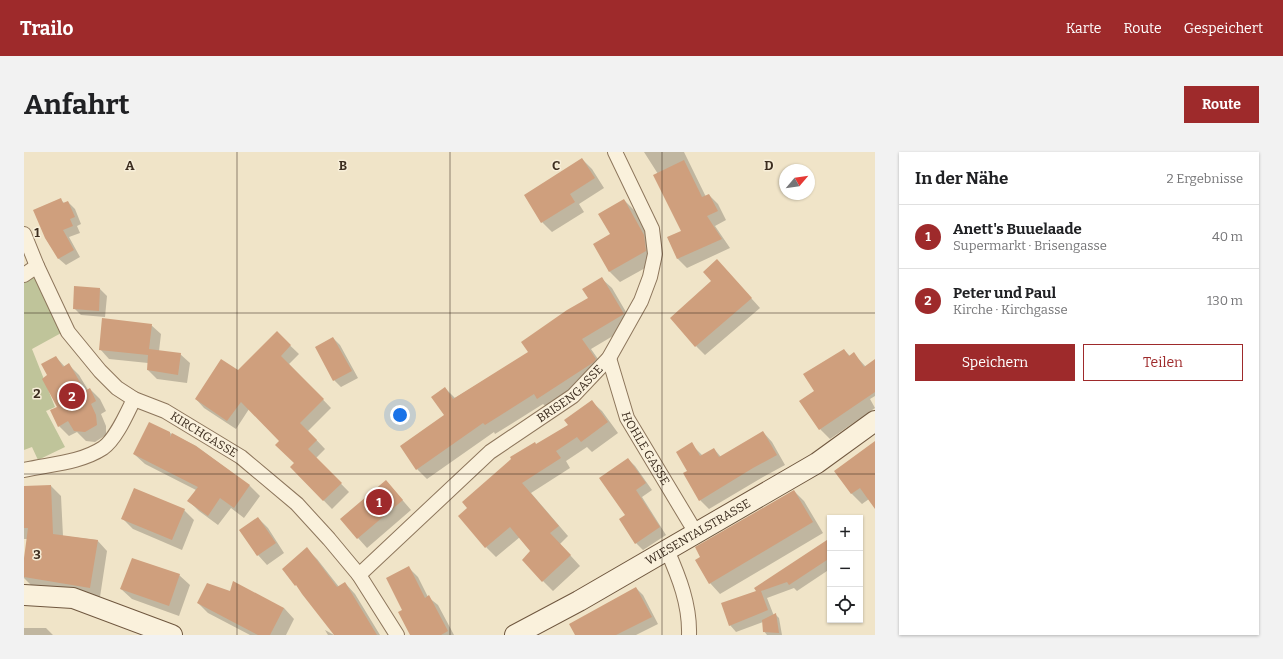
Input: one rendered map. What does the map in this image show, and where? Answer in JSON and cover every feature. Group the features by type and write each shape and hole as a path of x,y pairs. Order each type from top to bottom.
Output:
{"street":[{"name":"BRISENGASSE","path":"359,575 490,452 573,396 609,358 641,301 650,277 655,254 652,229 615,152"},
{"name":"KIRCHGASSE","path":"24,234 37,266 68,332 100,371 118,388 134,399 165,411 241,457 297,504 359,575 397,635"},
{"path":"24,275 37,266"},
{"name":"HOHLE GASSE","path":"609,358 628,418 696,533"},
{"path":"24,470 80,459 104,448 119,430 134,399"},
{"name":"WIESENTALSTRASSE","path":"515,635 579,601 817,463 875,421"},
{"path":"667,550 677,571 685,598 690,627 689,635"},
{"path":"24,595 73,598 172,635"}],"green space":[{"path":"36,273 63,332 32,349 55,407 46,411 65,447 38,460 32,447 24,450 24,282"}],"building":[{"path":"582,158 595,178 570,194 575,202 541,223 524,195"},
{"path":"684,160 702,197 709,194 718,211 707,216 722,239 677,259 667,237 681,231 653,175"},
{"path":"61,198 63,203 68,201 75,217 70,219 73,226 63,230 74,250 58,259 45,238 33,210"},
{"path":"624,199 644,235 646,251 609,272 593,244 610,234 598,214"},
{"path":"717,259 752,298 695,347 670,318 711,281 703,272"},
{"path":"602,277 624,314 582,339 596,359 594,362 537,399 534,394 485,425 483,423 416,470 400,446 444,415 431,397 445,387 453,399 528,352 521,342 567,310 588,298 582,289"},
{"path":"74,286 100,288 99,311 73,309"},
{"path":"102,318 152,324 149,349 181,353 178,375 147,370 148,355 99,350"},
{"path":"277,331 291,345 281,356 324,399 300,423 317,440 308,449 342,483 323,501 290,467 294,463 275,445 279,441 241,402 227,421 195,399 221,359 238,370"},
{"path":"333,337 352,371 333,381 315,347"},
{"path":"844,349 849,356 854,352 864,367 875,359 875,392 819,430 799,401 814,391 803,374"},
{"path":"56,356 63,367 69,363 85,391 90,388 96,401 91,404 96,415 97,425 85,432 74,431 68,421 58,427 50,410 57,407 42,379 47,375 41,364"},
{"path":"592,400 608,422 581,442 577,437 556,451 561,458 522,483 559,526 550,533 571,555 542,582 522,560 530,551 510,527 485,548 458,516 467,508 462,502 511,459 510,457 568,425 564,420"},
{"path":"149,422 170,432 170,437 172,433 196,446 250,485 234,508 220,498 208,516 187,501 198,487 133,454"},
{"path":"763,431 777,455 699,501 683,473 687,471 676,452 692,442 700,456 714,448 719,457"},
{"path":"875,441 875,509 860,488 851,494 834,471"},
{"path":"628,458 646,483 636,490 660,527 635,544 619,519 625,515 599,478"},
{"path":"386,480 403,500 357,539 340,519"},
{"path":"51,485 53,534 98,540 90,588 24,577 24,558 28,528 24,528 24,486"},
{"path":"134,488 185,509 172,540 121,519"},
{"path":"794,490 813,522 709,584 695,560 700,557 695,547"},
{"path":"258,517 276,543 257,556 239,530"},
{"path":"827,540 827,560 789,585 787,582 761,591 768,610 729,626 721,603 756,591 754,588"},
{"path":"307,547 337,587 345,582 377,635 334,635 296,585 295,586 282,569"},
{"path":"132,558 180,574 169,606 120,589"},
{"path":"409,566 425,598 429,595 448,631 441,635 410,635 398,612 402,610 386,578"},
{"path":"233,581 284,608 270,635 258,635 197,603 207,583 230,591"},
{"path":"636,587 652,617 616,635 575,635 569,624"},
{"path":"776,613 779,633 763,632 762,620"}],"place":[{"name":"Peter und Paul","path":"72,396"},
{"name":"Anett's Buuelaade","path":"379,502"}]}
